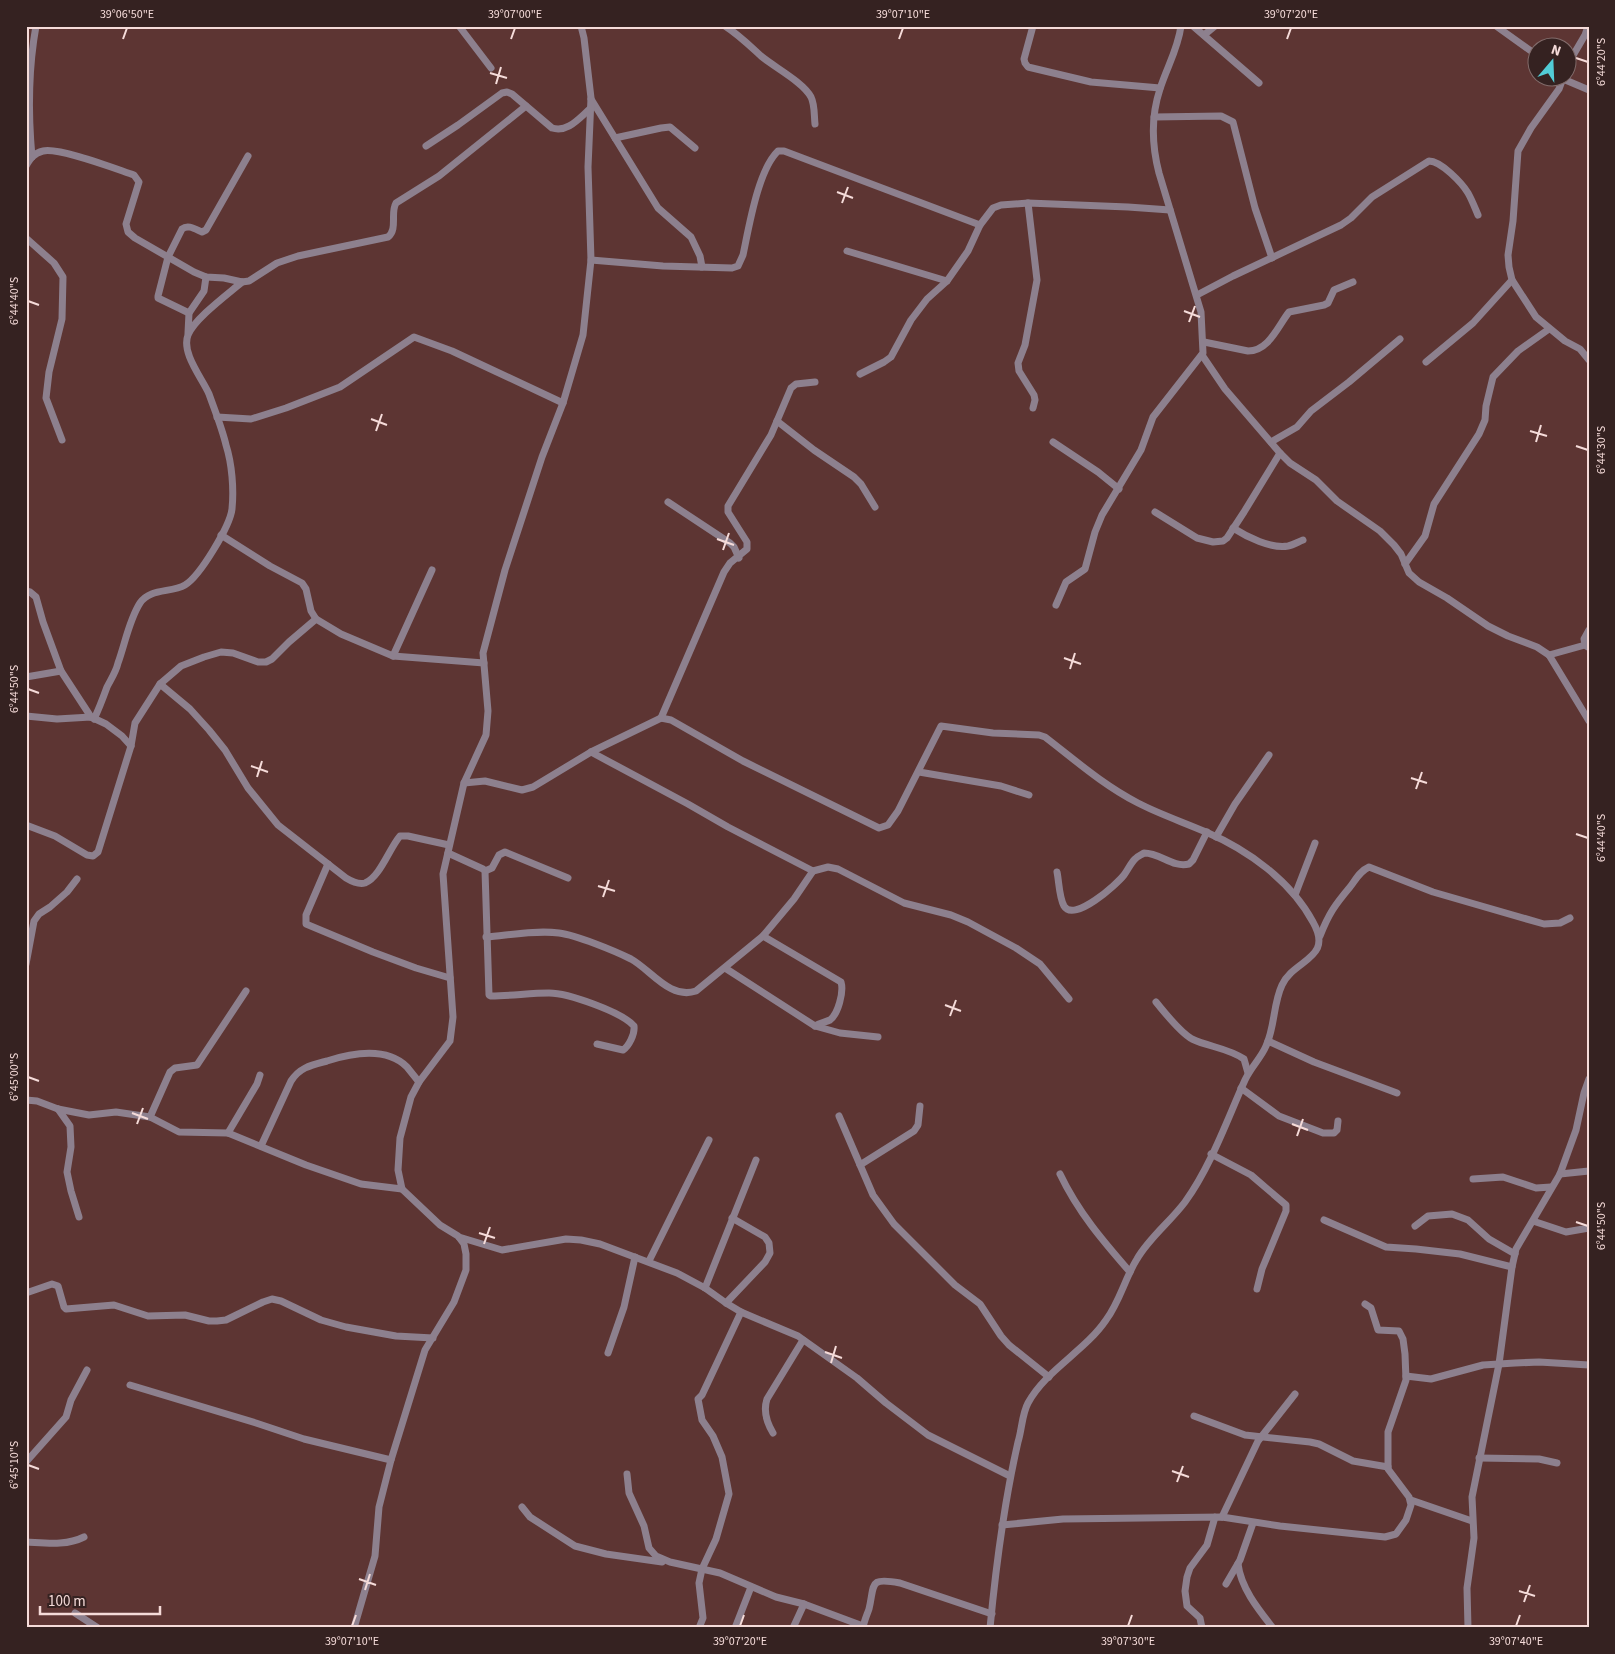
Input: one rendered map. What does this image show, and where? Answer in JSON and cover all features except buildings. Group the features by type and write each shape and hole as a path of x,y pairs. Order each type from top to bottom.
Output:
{"street":[{"path":"32,157 28,117 33,42 36,26"},
{"path":"459,26 491,68"},
{"path":"581,26 591,98 588,168 591,260 583,335 563,403 542,457 505,570 483,653 488,712 486,735 464,783 443,874 453,1018 450,1041 419,1082 411,1097 400,1138 398,1170 402,1189 440,1225 458,1236 502,1250 566,1239 582,1240 600,1244 635,1258 649,1261 677,1273 705,1288 741,1312 788,1331 803,1340 857,1378 928,1435 1010,1476"},
{"path":"725,26 738,34 760,55 780,69 811,97 815,124"},
{"path":"1033,26 1024,59 1028,66 1091,82 1160,88"},
{"path":"1056,604 1066,582 1085,569 1095,532 1110,501 1141,450 1153,416 1202,356 1204,342 1201,312 1155,159 1153,139 1154,117 1160,88 1179,40 1180,26"},
{"path":"1193,26 1259,83"},
{"path":"1204,35 1215,26"},
{"path":"1496,26 1528,49"},
{"path":"1578,48 1588,26"},
{"path":"1559,88 1531,128 1518,151 1513,220 1508,255 1509,267 1512,280 1529,308 1549,329 1565,341 1580,348 1589,360"},
{"path":"426,146 502,93 512,94 552,128 559,130 567,129 591,108"},
{"path":"591,98 658,208 691,238 700,256 702,267"},
{"path":"26,166 32,157 43,151 60,152 134,175 139,182 126,224 128,232 135,238 194,272 206,277 242,282 249,281 277,263 291,258 388,237 393,231 393,210 396,203 439,176 526,106"},
{"path":"1154,117 1221,116 1233,122 1255,208 1272,258"},
{"path":"615,138 670,127 695,148"},
{"path":"591,260 663,266 732,268 738,266 743,255 763,177 778,151 784,151 980,225"},
{"path":"190,313 158,298 168,257 182,229 188,226 202,232 206,230 248,156"},
{"path":"1197,295 1341,225 1351,218 1372,197 1428,161 1443,166 1466,190 1478,215"},
{"path":"860,374 891,357 912,320 927,299 947,281 968,251 980,225 993,208 1001,205 1028,203 1128,206 1170,210"},
{"path":"1028,203 1037,280 1025,345 1018,363 1019,371 1034,395 1033,408"},
{"path":"26,238 54,263 63,277 62,319 49,372 46,398 62,440"},
{"path":"847,251 947,281"},
{"path":"92,718 118,666 132,620 140,602 152,594 185,585 198,572 228,524 232,509 231,474 227,446 208,393 187,348 190,313 204,291 206,277"},
{"path":"1426,362 1474,323 1512,280"},
{"path":"188,336 203,317 242,282"},
{"path":"1204,342 1254,351 1272,337 1289,312 1324,306 1328,303 1334,290 1353,282"},
{"path":"1404,564 1425,536 1434,504 1479,434 1485,420 1486,406 1493,377 1518,351 1549,329"},
{"path":"217,418 251,418 286,408 340,387 414,337 452,351 563,403"},
{"path":"1271,442 1297,428 1311,411 1400,339"},
{"path":"1202,356 1225,389 1280,454 1316,480 1344,506 1380,531 1401,554 1407,571 1419,582 1502,633 1538,647 1549,655 1589,721"},
{"path":"661,718 721,577 730,563 745,553 748,546 727,509 771,435 790,388 796,384 815,382"},
{"path":"777,421 814,450 854,477 861,484 875,507"},
{"path":"1053,442 1098,472 1119,489"},
{"path":"1155,512 1183,531 1204,541 1223,541 1227,538 1280,454"},
{"path":"668,502 734,547 738,558"},
{"path":"1233,528 1251,539 1280,546 1290,546 1303,540"},
{"path":"222,535 302,584 306,589 311,611 316,619 341,634 393,656 484,663"},
{"path":"393,656 432,570"},
{"path":"26,591 36,597 61,671 92,718"},
{"path":"26,824 55,836 87,855 93,856 98,852 131,746 135,723 160,684 181,666 221,652 233,653 258,662 266,662 272,659 316,619"},
{"path":"1549,655 1587,647 1584,639 1589,630"},
{"path":"26,676 61,671"},
{"path":"160,684 190,709 209,730 225,750 248,788 278,825 355,883 364,883 379,871 400,836 408,836 448,849 483,869 486,872 486,937 489,995 560,994 622,1016 634,1026 634,1031 626,1048 623,1050 597,1044"},
{"path":"26,716 57,719 92,718 106,724 122,736 131,746"},
{"path":"464,783 486,781 522,790 533,787 591,752 661,718 670,720 743,761 879,828 888,825 898,811 941,726 993,733 1045,736 1114,790 1166,816 1216,836 1270,871 1284,882 1295,895 1320,936"},
{"path":"591,752 813,871"},
{"path":"1216,836 1269,755"},
{"path":"919,772 997,785 1029,795"},
{"path":"1057,872 1064,905 1068,909 1076,910 1094,902 1123,876 1135,859 1144,853 1154,854 1178,865 1190,864 1207,832"},
{"path":"1295,895 1315,843"},
{"path":"486,872 492,868 499,855 505,852 568,878"},
{"path":"328,864 308,909 306,924 373,952 450,978"},
{"path":"486,937 546,933 560,933 572,936 632,960 663,983 682,993 689,994 696,991 763,936 794,899 813,871 828,867 838,869 904,903 951,915 968,922 1016,948 1040,964 1069,999"},
{"path":"990,1628 1002,1525 1010,1476 1026,1407 1043,1383 1105,1322 1119,1298 1137,1258 1184,1203 1211,1154 1248,1074 1262,1054 1268,1041 1278,995 1283,983 1318,948 1320,936 1338,900 1362,872 1369,867 1433,892 1544,924 1560,923 1570,918"},
{"path":"26,964 34,921 39,914 67,892 77,879"},
{"path":"763,936 841,982 842,990 835,1015 828,1021 815,1026"},
{"path":"725,968 815,1026 840,1033 878,1037"},
{"path":"150,1117 170,1072 174,1068 197,1065 246,991"},
{"path":"1156,1002 1167,1016 1189,1037 1242,1057 1248,1074"},
{"path":"1268,1041 1314,1062 1397,1093"},
{"path":"261,1146 291,1081 296,1073 304,1068 346,1054 359,1052 375,1053 391,1058 406,1066 419,1082"},
{"path":"228,1133 257,1084 260,1075"},
{"path":"1468,1628 1467,1594 1474,1538 1472,1497 1499,1364 1512,1266 1515,1254 1560,1174 1578,1123 1589,1079"},
{"path":"1241,1088 1279,1116 1323,1133 1334,1133 1337,1130 1338,1121"},
{"path":"26,1100 37,1101 58,1109 89,1115 116,1112 150,1117 180,1132 228,1133 306,1165 361,1184 402,1189"},
{"path":"860,1165 914,1132 918,1125 920,1106"},
{"path":"58,1109 70,1126 71,1147 67,1172 70,1191 79,1217"},
{"path":"839,1116 873,1195 894,1224 955,1285 980,1304 1009,1345 1050,1377"},
{"path":"649,1261 709,1140"},
{"path":"1211,1154 1251,1175 1286,1204 1286,1211 1262,1269 1257,1289"},
{"path":"705,1288 756,1160"},
{"path":"1560,1174 1589,1171"},
{"path":"1060,1174 1068,1191 1086,1219 1130,1272"},
{"path":"1473,1179 1503,1177 1536,1188 1551,1187"},
{"path":"1415,1226 1428,1216 1452,1214 1468,1220 1489,1239 1515,1254"},
{"path":"726,1303 765,1262 770,1253 769,1243 765,1237 732,1218"},
{"path":"1324,1220 1386,1247 1416,1248 1460,1254 1512,1266"},
{"path":"1533,1221 1566,1232 1589,1228"},
{"path":"354,1628 376,1556 379,1507 391,1460 425,1350 454,1302 466,1270 464,1244 458,1236"},
{"path":"608,1353 624,1307 635,1258"},
{"path":"26,1293 52,1284 58,1286 66,1309 114,1305 148,1316 185,1315 209,1321 226,1320 263,1302 272,1300 281,1301 321,1320 346,1327 396,1336 433,1338"},
{"path":"1365,1304 1371,1308 1378,1330 1397,1330 1403,1339 1406,1376 1388,1432 1388,1467 1391,1475 1411,1500 1472,1521"},
{"path":"699,1628 703,1618 698,1587 702,1569 716,1539 729,1494 722,1457 713,1436 702,1420 698,1399 702,1395 741,1312"},
{"path":"773,1433 768,1424 765,1408 767,1400 803,1340"},
{"path":"1406,1376 1432,1379 1483,1365 1499,1364 1539,1362 1589,1365"},
{"path":"26,1462 66,1417 71,1400 87,1370"},
{"path":"130,1386 228,1414 304,1439 391,1460"},
{"path":"1202,1628 1200,1618 1187,1606 1185,1591 1190,1568 1208,1544 1219,1517 1262,1436 1295,1394"},
{"path":"1194,1416 1240,1433 1302,1440 1319,1444 1354,1461 1388,1467"},
{"path":"1479,1458 1539,1459 1557,1463"},
{"path":"627,1474 629,1493 644,1526 649,1548 656,1556 670,1562"},
{"path":"1002,1525 1063,1519 1219,1517 1389,1538 1396,1534 1406,1520 1411,1509 1411,1500"},
{"path":"522,1507 530,1517 576,1546 606,1554 670,1562 720,1573 776,1597 804,1604 863,1627 869,1609 872,1587 878,1582 885,1581 900,1583 992,1614"},
{"path":"1226,1584 1238,1564 1253,1522"},
{"path":"26,1542 67,1543 84,1537"},
{"path":"1238,1564 1244,1586 1272,1628"},
{"path":"735,1628 751,1587"},
{"path":"793,1628 804,1604"},
{"path":"75,1613 98,1628"}]}
